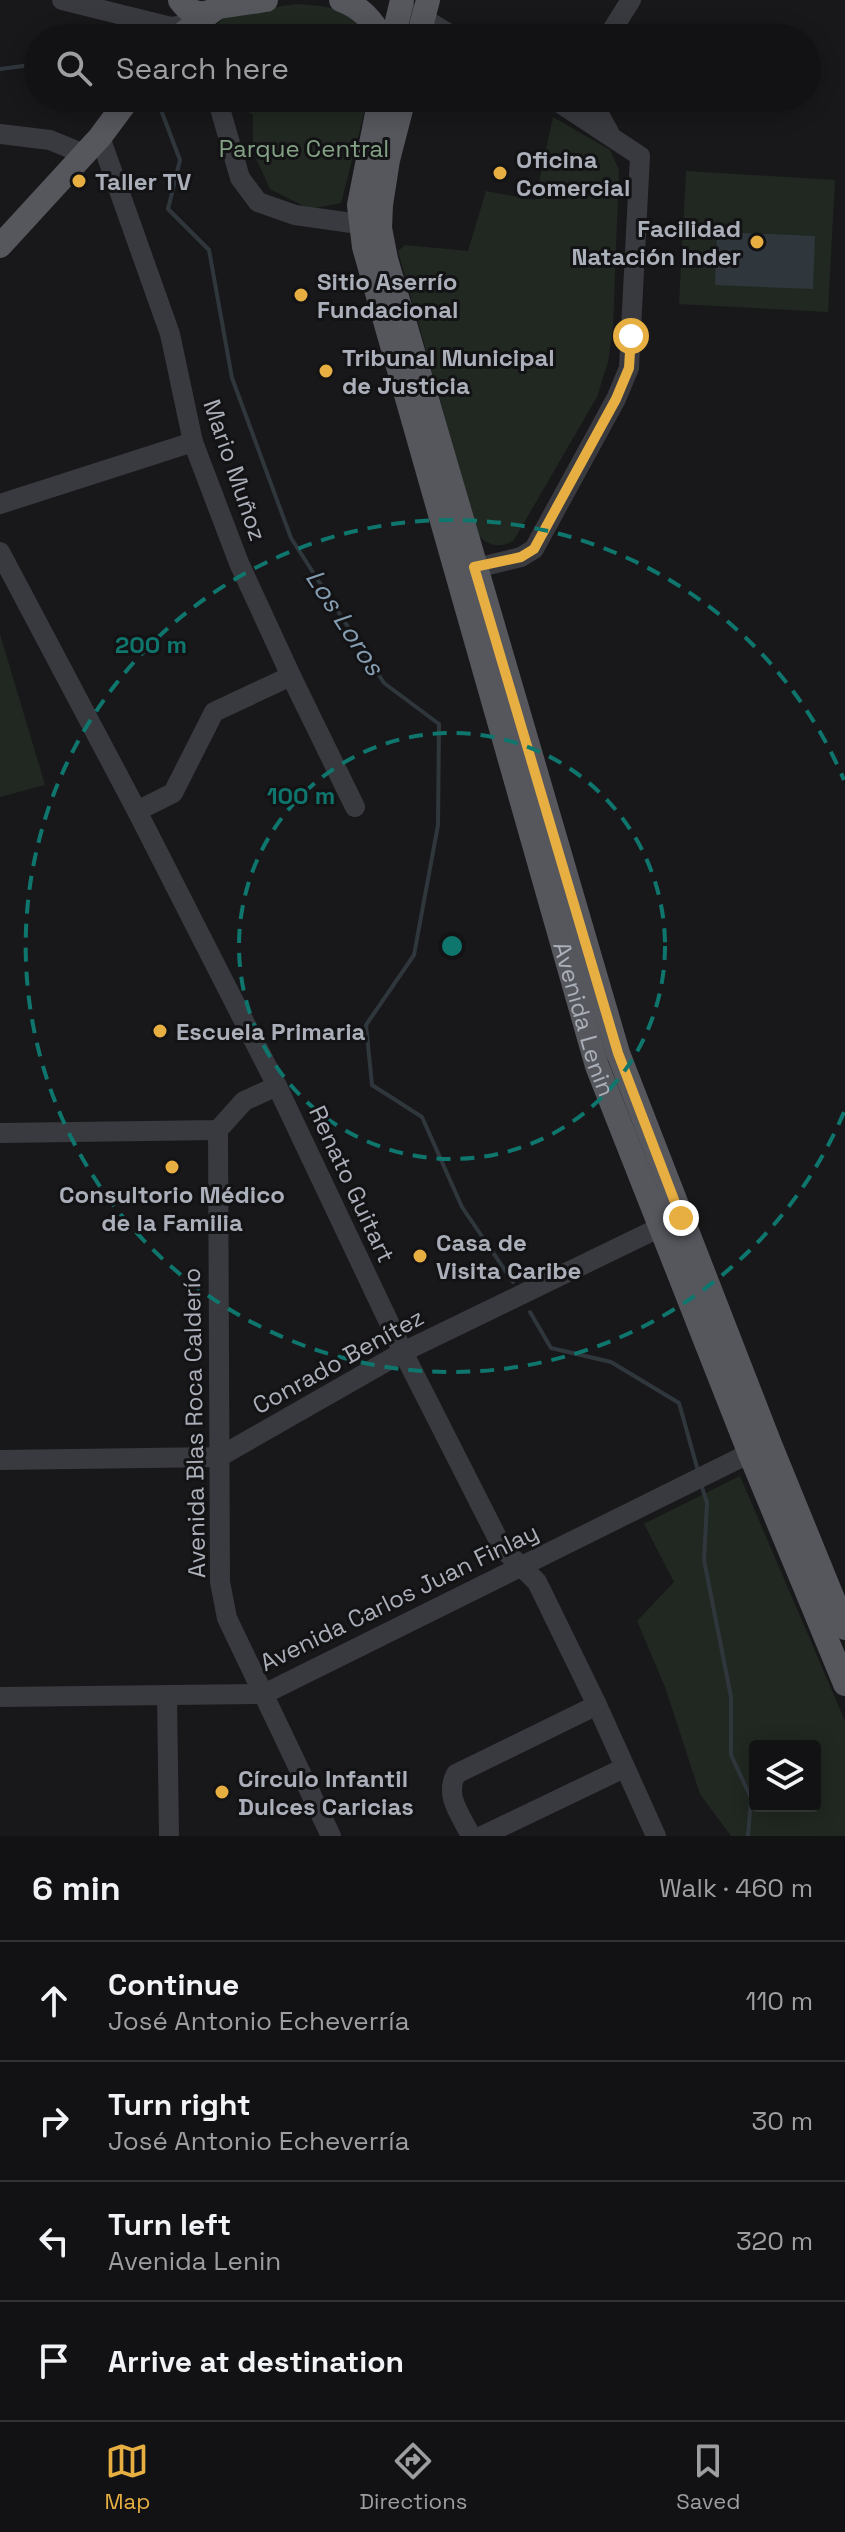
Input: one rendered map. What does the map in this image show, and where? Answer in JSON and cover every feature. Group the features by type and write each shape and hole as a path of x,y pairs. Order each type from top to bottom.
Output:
{"main road":[{"path":"177,0 197,13 196,23"},
{"path":"177,0 196,23"},
{"path":"196,23 266,0"},
{"path":"341,0 355,5 374,24"},
{"path":"0,246 119,112"},
{"name":"Avenida Lenin","path":"377,112 362,182 370,226 386,259 465,571 670,1223 760,1449 845,1684"},
{"name":"Avenida Lenin","path":"370,226 400,112"},
{"name":"Avenida Lenin","path":"760,1449 845,1628"}],"street":[{"path":"62,0 98,10 196,23"},
{"path":"98,10 118,0"},
{"path":"616,24 631,0"},
{"path":"415,10 436,24"},
{"path":"221,112 240,178 258,202 295,215 370,226"},
{"path":"465,571 521,557 534,549 616,399 629,368 640,156 577,112"},
{"path":"598,112 612,137"},
{"path":"0,134 92,145"},
{"name":"Mario Muñoz","path":"92,145 170,334 193,442 239,563 355,807"},
{"path":"0,504 193,442"},
{"name":"Renato Guitart","path":"0,552 277,1086 403,1352 503,1549 537,1582 597,1705 654,1835"},
{"path":"137,811 173,793 214,712 291,676"},
{"path":"0,1133 218,1130 244,1101 277,1086"},
{"name":"Avenida Blas Roca Calderío","path":"218,1130 220,1582 227,1618 331,1836"},
{"name":"Conrado Benítez","path":"0,1460 219,1457 403,1352 670,1223"},
{"name":"Avenida Carlos Juan Finlay","path":"0,1697 264,1694 760,1449"},
{"path":"167,1695 169,1836"},
{"path":"471,1836 451,1794 450,1785 456,1774 597,1705"},
{"path":"482,1836 624,1768"}],"green space":[{"path":"297,4 338,10 358,24 217,24 229,14"},
{"name":"Parque Central","path":"248,112 364,112 341,203 310,209 270,189 253,152 253,115"},
{"path":"553,117 610,150 619,170 613,327 608,362 597,397 514,540 495,545 478,535 398,251 405,245 468,251 486,191 535,200"},
{"name":"Facilidad Natación Inder","path":"686,171 835,180 828,312 679,304"},
{"path":"0,634 45,785 0,797"},
{"path":"740,1476 845,1721 845,1836 731,1836 700,1794 665,1687 637,1621 674,1582 644,1524"}],"shaded area":[{"path":"717,232 815,236 813,289 715,285"}],"waterway":[{"name":"Los Loros","path":"0,69 24,66"},
{"name":"Los Loros","path":"162,112 180,160 168,209 209,250 232,378 291,538 384,683 439,724 438,825 414,955 366,1025 372,1085 422,1117 462,1207 513,1282"},
{"path":"530,1312 551,1348 611,1362 679,1403 698,1471"},
{"path":"701,1484 707,1503 704,1560 731,1697 731,1755 751,1798 748,1836"}],"place":[{"name":"Oficina Comercial","path":"500,173"},
{"name":"Taller TV","path":"79,181"},
{"name":"Facilidad Natación Inder","path":"757,242"},
{"name":"Sitio Aserrío Fundacional","path":"301,295"},
{"name":"Tribunal Municipal de Justicia","path":"326,371"},
{"name":"Escuela Primaria","path":"160,1031"},
{"name":"Consultorio Médico de la Familia","path":"172,1167"},
{"name":"Casa de Visita Caribe","path":"420,1256"},
{"name":"Círculo Infantil Dulces Caricias","path":"222,1792"}],"route":[{"path":"631,336 629,368 616,399 534,549 521,557 474,567 618,1053 681,1218"}]}
